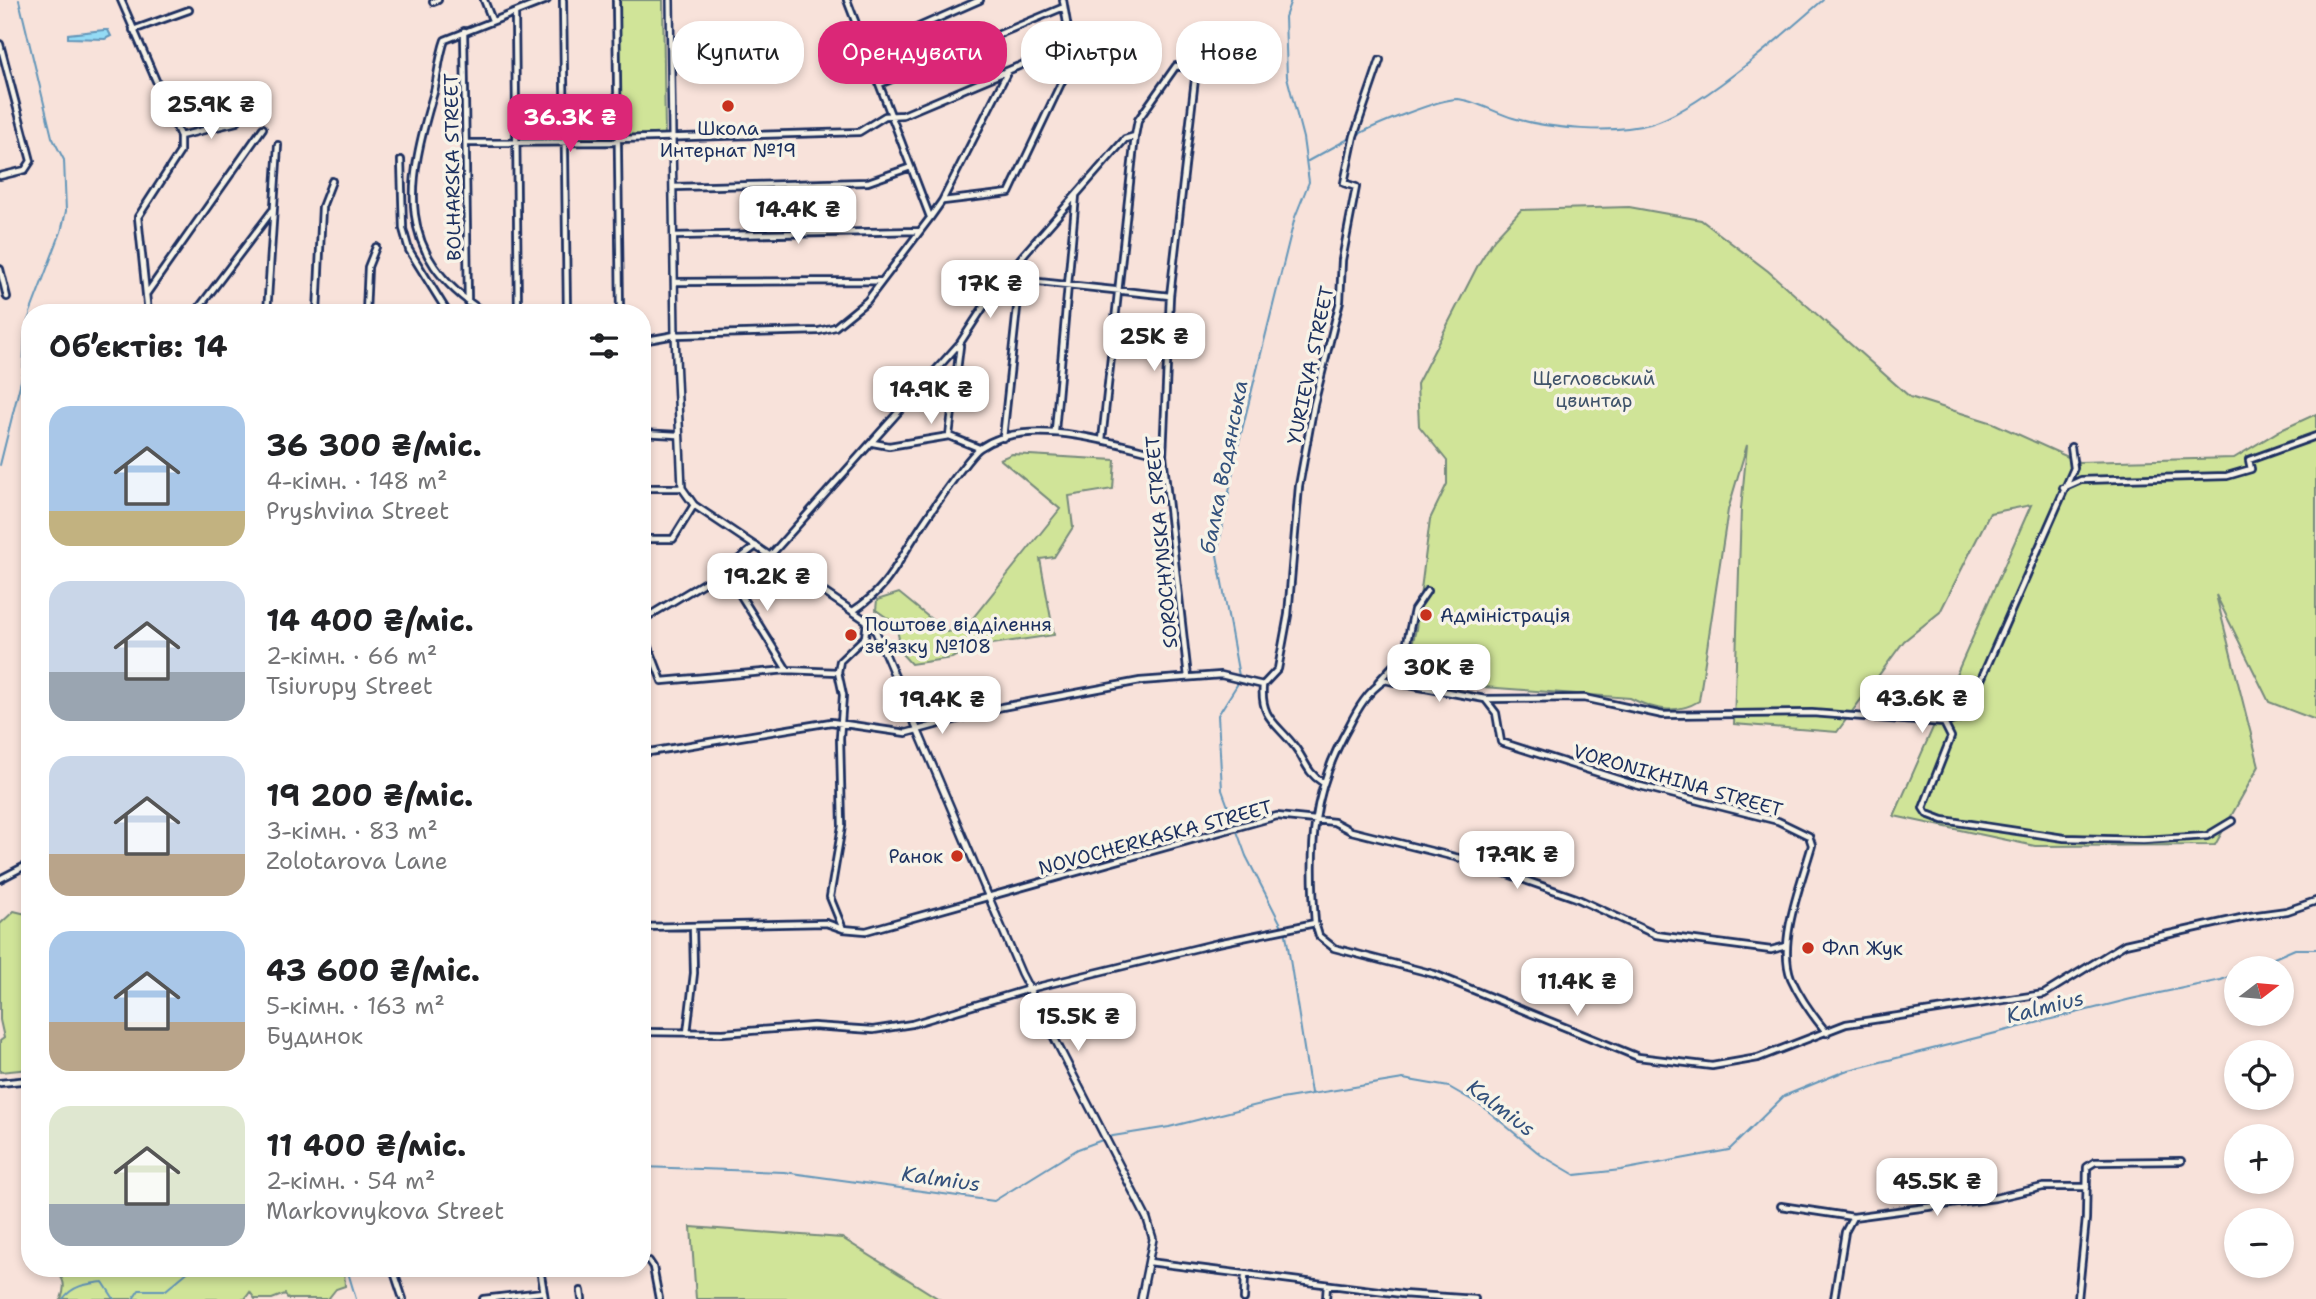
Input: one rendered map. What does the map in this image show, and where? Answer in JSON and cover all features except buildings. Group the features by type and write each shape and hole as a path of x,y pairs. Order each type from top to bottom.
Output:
{"street":[{"path":"121,0 180,136 180,152 138,217 148,304"},
{"path":"484,0 492,20"},
{"path":"468,303 428,260 419,232 412,186 413,168 440,69 444,44 449,37 547,0"},
{"path":"563,0 568,304"},
{"path":"616,0 620,304"},
{"path":"670,0 675,335 682,488 694,505 867,621 882,643 1029,989 1147,1219 1153,1239 1141,1299"},
{"path":"846,0 854,21"},
{"path":"932,21 980,0"},
{"path":"1063,0 1067,21"},
{"path":"1007,31 1064,7"},
{"path":"133,30 188,10"},
{"path":"515,13 518,304"},
{"name":"BOLHARSKA STREET","path":"464,31 468,303"},
{"path":"0,44 30,167 0,176"},
{"name":"YURIEVA STREET","path":"1263,685 1278,668 1288,615 1299,486 1314,404 1340,301 1342,260 1356,187 1344,183 1354,136 1380,60"},
{"path":"466,143 614,142 618,139 859,132 892,116 903,115 1021,65"},
{"name":"SOROCHYNSKA STREET","path":"1135,136 1138,120 1176,66 1196,70 1170,296 1163,456 1188,677"},
{"path":"651,339 675,335 827,330 851,316 882,281 942,201 1009,70"},
{"path":"880,84 930,218"},
{"path":"942,201 1009,193 1061,84"},
{"path":"180,136 237,122"},
{"path":"147,294 263,128"},
{"path":"770,555 960,343 1008,274 1076,195 1125,139 1135,136 1102,440"},
{"path":"268,304 278,145"},
{"path":"401,160 403,229 409,250 442,304"},
{"path":"674,187 868,182 911,167"},
{"path":"317,304 322,207 332,181"},
{"path":"1055,431 1076,195"},
{"path":"202,304 273,210"},
{"path":"674,236 920,231"},
{"path":"366,304 368,267 376,247"},
{"path":"0,269 7,298"},
{"path":"1008,274 1020,280 1170,296"},
{"path":"1003,438 1020,280"},
{"path":"675,282 882,281"},
{"path":"949,436 960,343"},
{"path":"853,611 877,596 923,524 979,448 1003,438 1055,431 1163,456"},
{"path":"651,434 678,435"},
{"path":"873,443 889,446 949,436 979,448"},
{"path":"2062,488 2081,480 2227,476 2251,469 2249,460 2316,436"},
{"path":"1373,688 1385,680 1485,699 1584,698 1663,715 1812,713 1944,723 1964,717 2062,488 2074,468 2071,447"},
{"path":"651,488 682,488"},
{"path":"651,539 673,539 694,505"},
{"path":"651,615 725,570 756,547"},
{"path":"725,570 787,670"},
{"path":"1398,683 1414,610 1427,591"},
{"path":"842,929 830,897 842,826 843,695 838,672 840,661 864,637 867,621"},
{"path":"651,652 662,681 787,670 838,672"},
{"path":"1405,652 1373,688 1331,758 1322,782 1312,858 1315,923 1319,936 1334,948 1434,974 1639,1057 1724,1065 1758,1058 1846,1024 2044,994 2125,944 2250,916 2287,911 2316,901"},
{"path":"651,752 831,722 906,733 1002,708 1140,681 1230,677 1263,685 1262,701 1271,722 1294,745 1311,775 1322,782"},
{"name":"VORONIKHINA STREET","path":"1485,699 1496,713 1501,742 1636,785 1778,821 1809,835 1812,845 1786,946 1790,976 1807,1007 1827,1033"},
{"path":"1944,723 1951,737 1923,808 1927,814 1943,820 2064,838 2143,840 2207,836 2232,821"},
{"name":"NOVOCHERKASKA STREET","path":"651,927 826,923 842,929 866,931 1277,816 1334,822 1351,831 1471,861 1576,898 1656,935 1770,950 1786,946"},
{"path":"0,879 21,868"},
{"path":"651,1032 723,1033 813,1026 873,1030 912,1024 1029,989 1218,943 1315,923"},
{"path":"687,1033 694,972 693,926"},
{"path":"0,1083 21,1081"},
{"path":"2078,1299 2087,1167 2095,1162 2181,1161"},
{"path":"1781,1206 1853,1217 1995,1198 2043,1187 2087,1187"},
{"path":"1834,1299 1845,1232 1853,1217"},
{"path":"1149,1262 1402,1296 1475,1299"},
{"path":"651,1264 659,1299"},
{"path":"1244,1299 1245,1275"},
{"path":"396,1277 403,1299"},
{"path":"541,1277 545,1299"},
{"path":"1326,1299 1327,1285"},
{"path":"581,1291 582,1299"},
{"path":"482,1299 543,1292"}],"green space":[{"path":"618,0 663,0 665,134 621,135"},
{"name":"Щегловський цвинтар","path":"1629,207 1701,220 1768,271 1910,397 1993,423 2079,462 2234,458 2279,431 2316,414 2316,720 2269,702 2216,595 2259,766 2215,845 2035,846 1894,816 2031,505 1990,513 1940,612 1904,641 1837,732 1734,724 1741,509 1747,445 1728,510 1699,701 1682,708 1665,709 1648,706 1630,698 1403,681 1416,629 1430,519 1447,484 1447,461 1419,426 1417,384 1478,265 1494,239 1521,210"},
{"path":"1012,454 1115,460 1113,489 1069,496 1073,527 1054,557 1040,559 1054,635 972,647 952,658 911,664 902,654 896,624 876,610 877,600 899,593 947,632 964,629 1060,509 1000,459"},
{"path":"14,911 21,913 21,1070 0,1072 0,1041 4,1038 0,1020 0,924"},
{"path":"691,1227 842,1238 939,1299 696,1299"},
{"path":"61,1277 344,1277 345,1286 336,1289 328,1299 288,1299 285,1294 272,1299 255,1299 250,1292 245,1299 61,1299 63,1282"}],"water":[{"path":"108,30 111,36 105,39 68,38 68,34"}],"waterway":[{"path":"19,0 52,137 64,160 66,211 61,232 33,304"},
{"name":"балка Водянська","path":"1291,0 1285,17 1287,77 1303,138 1309,182 1295,217 1237,450 1217,555 1239,676 1237,685 1218,715 1222,790 1246,856 1286,934 1311,1093"},
{"path":"1357,135 1422,108 1457,99 1528,122 1563,127 1618,129 1650,124 1670,116 1716,88 1823,0"},
{"path":"1308,161 1352,137"},
{"path":"0,465 21,381"},
{"name":"Kalmius","path":"2279,956 2295,949 2316,949"},
{"name":"Kalmius","path":"651,1167 784,1172 994,1201 1078,1149 1113,1136 1169,1127 1281,1099 1403,1079 1449,1087 1482,1106 1541,1155 1575,1175 1621,1170 1729,1150 1784,1096 1845,1071 2131,999 2224,979"},
{"name":"Kalmius","path":"133,1299 139,1290 166,1290 181,1277"},
{"path":"349,1277 356,1299"},
{"name":"Kalmius","path":"63,1299 76,1288 103,1282 114,1299"}],"place":[{"name":"Школа Интернат №19","path":"728,106"},
{"name":"Адміністрація","path":"1426,615"},
{"name":"Поштове відділення зв'язку №108","path":"851,635"},
{"name":"Ранок","path":"957,856"},
{"name":"Флп Жук","path":"1808,948"}]}
